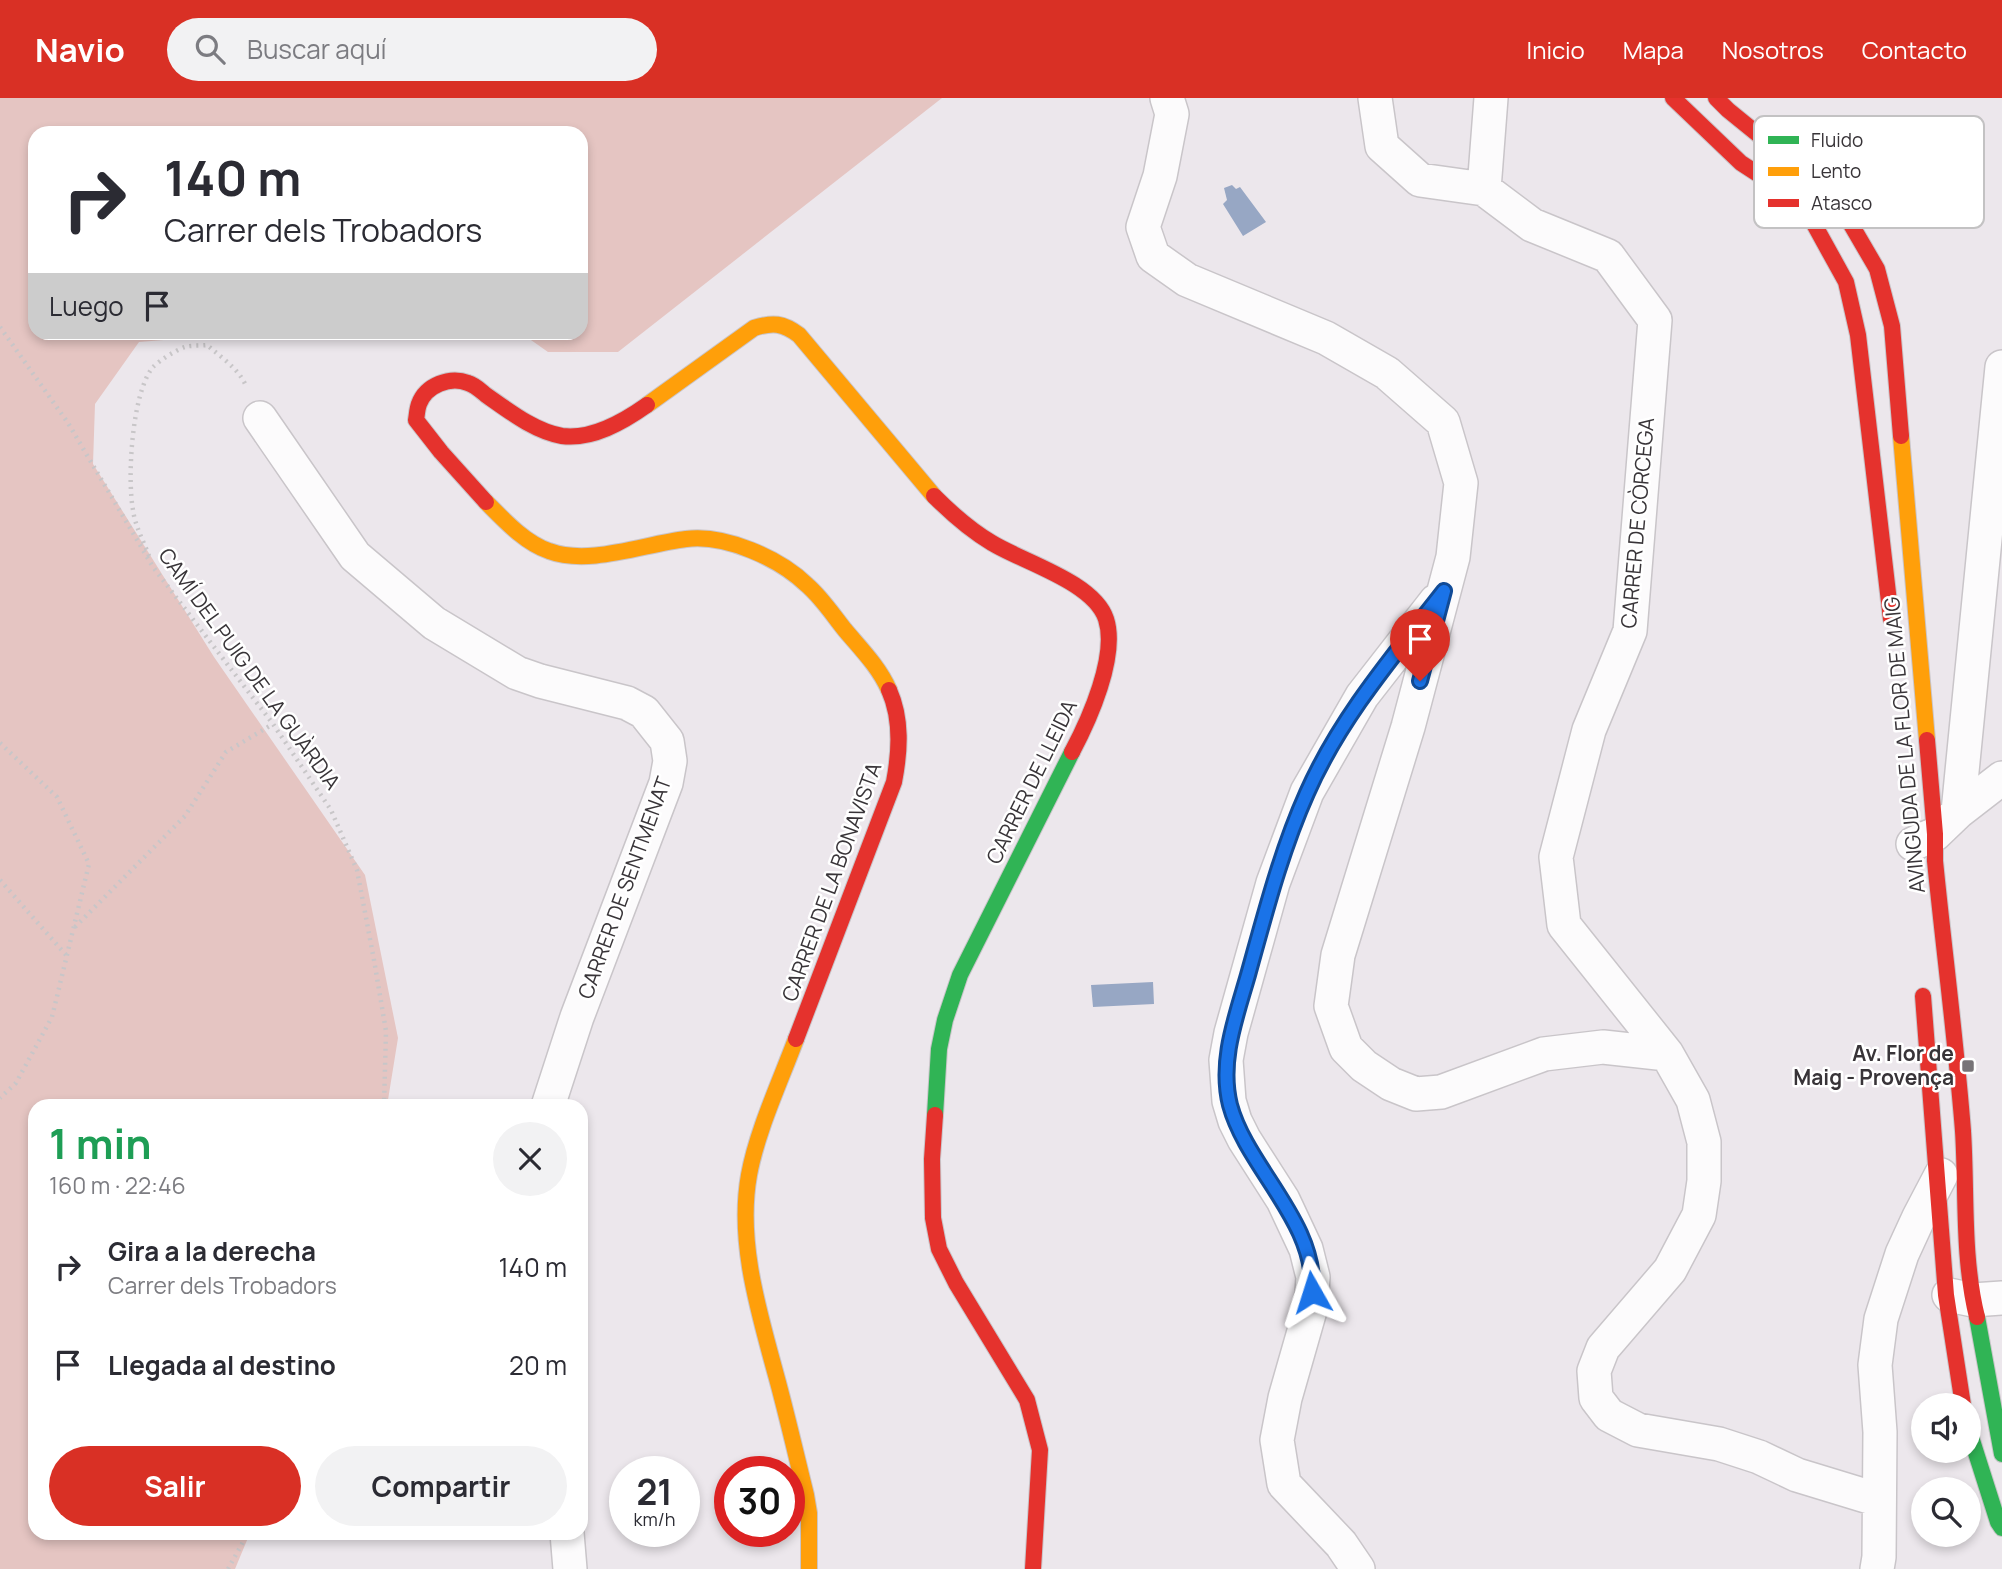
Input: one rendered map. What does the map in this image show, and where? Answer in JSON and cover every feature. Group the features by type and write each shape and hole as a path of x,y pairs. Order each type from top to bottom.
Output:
{"street":[{"path":"1167,98 1172,114 1170,126 1160,176 1143,227 1153,256 1187,280 1326,338 1387,373 1443,422 1461,482 1453,557 1408,727 1338,955 1331,1006 1346,1048 1364,1066 1391,1084 1416,1094 1441,1092 1544,1054 1603,1047 1667,1054"},
{"path":"1375,98 1382,145 1420,180 1484,189 1491,98"},
{"name":"AVINGUDA DE LA FLOR DE MAIG","path":"1673,98 1741,163 1754,171"},
{"name":"AVINGUDA DE LA FLOR DE MAIG","path":"1716,98 1754,131"},
{"name":"CARRER DE CÒRCEGA","path":"1484,189 1532,225 1608,256 1655,320 1630,631 1589,730 1556,857 1564,925 1667,1054 1693,1100 1704,1142 1704,1181 1699,1215 1670,1269 1603,1349 1594,1371 1596,1398 1609,1415 1638,1430 1720,1444 1759,1457 1797,1475 1879,1500"},
{"name":"AVINGUDA DE LA FLOR DE MAIG","path":"1816,228 1846,282 1858,335 1892,636"},
{"name":"AVINGUDA DE LA FLOR DE MAIG","path":"1853,228 1877,269 1892,326 1927,837 1935,861 1963,1133 1965,1232 2002,1454"},
{"name":"CARRER DE LLEIDA","path":"425,393 439,383 453,380 469,383 526,422 544,430 563,436 594,434 632,416 754,328 776,321 799,335 925,487 957,519 993,544 1077,586 1094,599 1106,619 1108,645 1105,667 1091,715 960,975 945,1020 939,1049 932,1159 933,1219 939,1249 956,1283 1027,1399 1040,1450 1033,1569"},
{"path":"1927,837 2002,367"},
{"name":"CARRER DE LA BONAVISTA","path":"425,393 418,405 416,420 426,433 505,520 547,551 573,555 596,554 691,538 720,540 746,548 778,564 803,581 865,654 890,691 899,729 900,755 894,782 747,1174 746,1225 751,1275 806,1495 809,1513 809,1569"},
{"name":"CARRER DE SENTMENAT","path":"260,418 355,556 435,623 517,673 627,702 644,712 667,741 670,761 666,783 577,1017 550,1099"},
{"path":"1359,1569 1341,1544 1284,1484 1277,1440 1285,1398 1311,1307 1313,1277 1306,1249 1283,1200 1244,1139 1236,1121 1229,1101 1226,1060 1273,883 1307,792 1362,696 1444,591"},
{"path":"1927,837 2002,778"},
{"name":"AVINGUDA DE LA FLOR DE MAIG","path":"1922,978 1938,1181 1974,1298 1964,1393"},
{"path":"1877,1569 1880,1432 1875,1365 1881,1319 1902,1254 1963,1133"},
{"path":"1979,1463 2002,1528"},
{"path":"568,1540 570,1569"}],"path":[{"name":"CAMÍ DEL PUIG DE LA GUÀRDIA","path":"0,327 68,423 153,567 272,724 331,810 357,870 386,1031 384,1099"},
{"path":"153,567 133,511 131,470 141,388 153,367 184,347 207,345 243,379 260,418"},
{"path":"73,929 186,816 226,752 272,724"},
{"path":"0,743 57,797 89,864 52,1017 16,1083 0,1098"},
{"path":"0,880 67,956"},
{"path":"228,1569 244,1540"}],"shaded area":[{"path":"0,98 942,98 618,352 548,352 531,340 588,340 588,126 28,126 28,340 164,340 139,342 95,404 93,464 214,657 365,875 398,1038 388,1099 28,1099 28,1540 247,1540 235,1569 0,1569"}],"water":[{"path":"1232,185 1236,189 1240,187 1266,222 1243,236 1223,204 1227,200 1224,188"},
{"path":"1153,982 1154,1004 1093,1007 1091,985"}],"traffic: fast":[{"path":"935,1115 939,1049 945,1020 960,975 1072,752"},
{"path":"1977,1317 2002,1454"},
{"path":"1979,1463 2002,1528"}],"traffic: slow":[{"path":"647,405 754,328 772,324 783,326 799,335 934,496"},
{"path":"1901,436 1927,740"},
{"path":"486,502 532,542 549,551 565,555 599,555 701,538 734,544 767,557 795,575 818,595 875,666 889,690"},
{"path":"796,1039 763,1124 753,1158 746,1200 746,1226 757,1302 806,1495 809,1513 809,1569"}],"traffic: jam":[{"path":"1673,98 1741,163 1754,171"},
{"path":"1716,98 1754,131"},
{"path":"1816,228 1846,282 1858,335 1891,619"},
{"path":"1853,228 1877,269 1892,326 1901,436"},
{"path":"486,502 416,420 422,397 433,387 454,381 471,384 522,420 542,430 573,437 596,432 617,423 647,405"},
{"path":"934,496 984,538 1073,584 1099,606 1106,619 1109,634 1105,669 1093,706 1072,752"},
{"path":"796,1039 894,782 899,735 889,690"},
{"path":"1927,740 1935,861 1963,1131 1967,1248 1977,1317"},
{"path":"1923,996 1946,1295 1961,1393"},
{"path":"935,1115 932,1159 933,1218 939,1249 956,1283 1027,1400 1040,1450 1033,1569"}],"place":[{"name":"Av. Flor de Maig - Provença","path":"1968,1066"}],"route":[{"path":"1312,1292 1313,1277 1306,1249 1283,1200 1244,1139 1236,1121 1229,1101 1226,1060 1273,883 1307,792 1362,696 1444,591 1420,681"}]}
